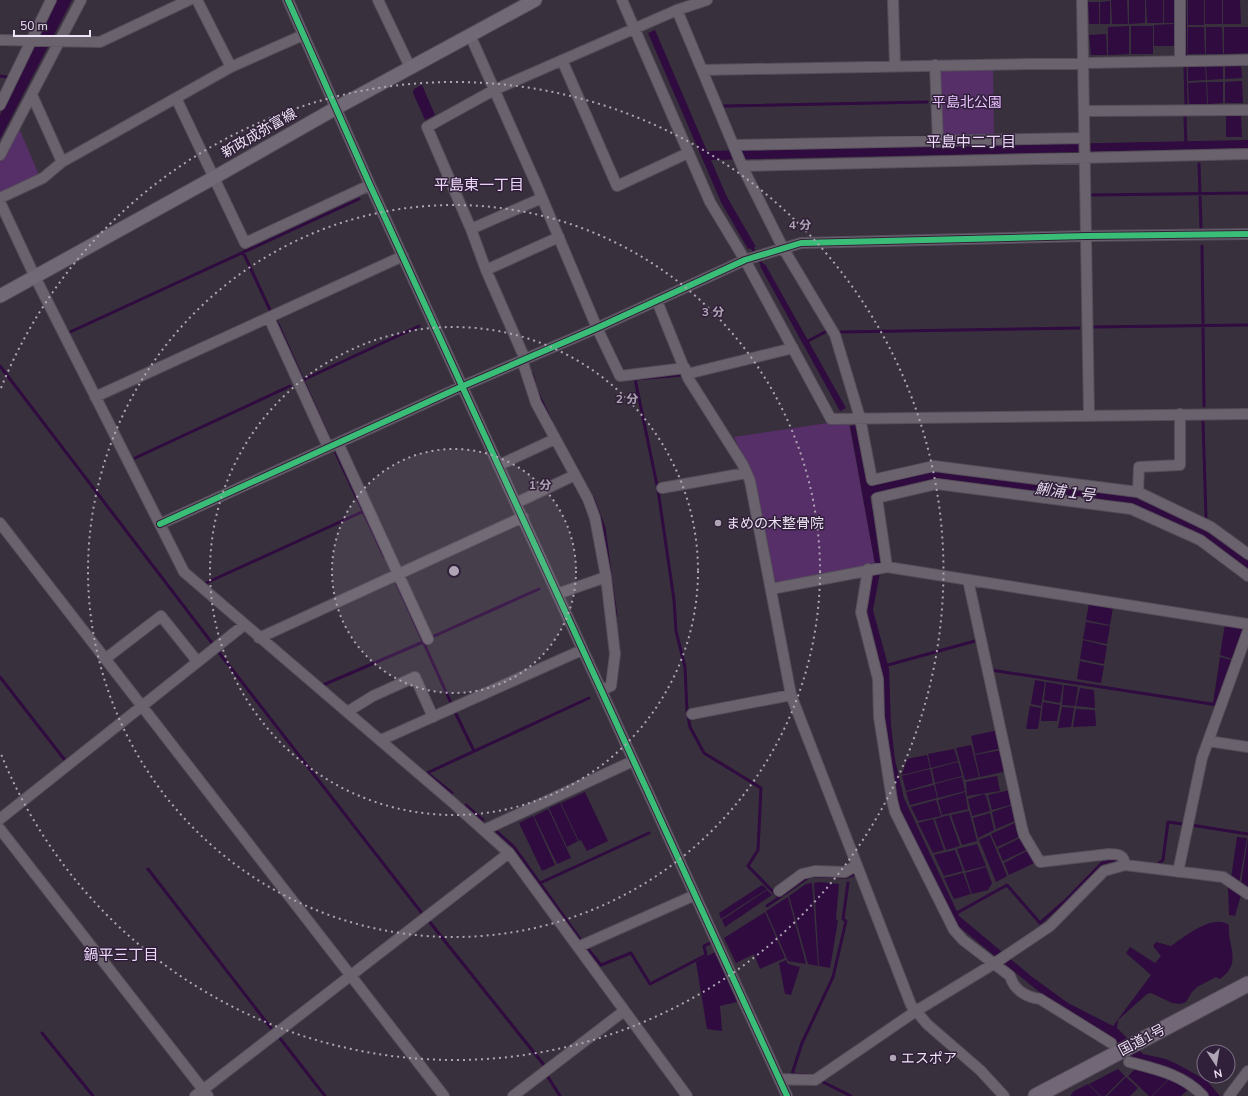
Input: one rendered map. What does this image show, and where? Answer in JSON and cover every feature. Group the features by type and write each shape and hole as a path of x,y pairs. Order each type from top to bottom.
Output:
{"highway":[{"name":"国道1号","path":"1036,1096 1248,984"}],"main road":[{"name":"新政成弥富線","path":"0,296 410,67 535,0"}],"street":[{"path":"0,105 51,0"},
{"path":"0,155 80,0"},
{"path":"0,40 100,42 189,0"},
{"path":"197,0 231,67"},
{"path":"288,0 402,256 463,386 600,690 787,1096"},
{"path":"622,0 710,202 745,260 831,419 1248,414"},
{"path":"600,690 611,686 615,654 606,577 595,518 575,475 536,403 523,360 471,229 427,127 494,90 677,10 707,0"},
{"path":"893,0 895,66"},
{"path":"1082,0 1089,415"},
{"path":"1180,0 1180,61"},
{"path":"383,1 410,67"},
{"path":"677,10 736,147 741,163 782,248 835,335 860,418 872,480 934,466 1138,492 1211,527 1248,554"},
{"path":"0,198 43,178 62,162 231,67 303,35"},
{"path":"470,35 559,237 597,328 620,376 686,371 793,348"},
{"path":"562,60 616,186 688,152"},
{"path":"702,70 1248,60"},
{"path":"935,65 938,142"},
{"path":"32,95 62,162"},
{"path":"176,98 215,177 244,243 370,185"},
{"path":"1084,111 1248,110"},
{"path":"736,147 1084,140"},
{"path":"741,163 1248,154"},
{"path":"471,229 542,198"},
{"path":"0,202 35,277 184,572 259,638 381,740 509,853 687,1096"},
{"path":"160,524 745,260 782,248 801,243 1086,236 1248,234"},
{"path":"486,270 559,237"},
{"path":"95,397 402,256"},
{"path":"657,301 686,371 750,482 791,695 911,1005 928,1024 980,1070 1004,1096"},
{"path":"269,318 328,447"},
{"path":"1138,492 1139,467 1180,465 1180,414"},
{"path":"499,465 555,439"},
{"path":"338,443 428,639"},
{"path":"662,488 746,473"},
{"path":"516,503 575,475"},
{"path":"887,567 877,498 937,484 1131,509 1200,540 1248,576"},
{"path":"259,638 523,517"},
{"path":"0,523 349,976 444,1096"},
{"path":"771,588 868,569 887,567 1248,624"},
{"path":"868,569 861,612 878,679 879,717 892,800 896,812 949,923 963,940 1010,976 1012,984 1017,990 1031,998 1040,999 1120,1052 1193,1085 1203,1096"},
{"path":"557,594 606,577"},
{"path":"968,580 1022,828 1028,843 1040,862 1120,854 1124,858 1125,865"},
{"path":"105,659 161,616 197,661"},
{"path":"0,819 244,625"},
{"path":"1178,872 1202,758 1248,631"},
{"path":"381,740 582,650"},
{"path":"347,712 373,696 415,677 433,717"},
{"path":"692,714 791,695"},
{"path":"1208,741 1248,747"},
{"path":"484,830 633,761"},
{"path":"0,829 202,1094 349,976 509,853"},
{"path":"779,891 802,874 815,872 845,872 857,865"},
{"path":"779,1079 815,1080 916,1011 995,963 1050,926 1104,871 1125,865 1223,877 1248,894"},
{"path":"578,947 695,895"},
{"path":"513,1096 624,1011"},
{"path":"1229,1096 1248,1071"}],"green space":[{"name":"平島北公園","path":"993,68 994,135 946,136 941,131 939,72 943,69"},
{"path":"19,128 39,175 0,193 0,162"},
{"path":"828,423 849,423 875,564 779,582 775,581 756,482 734,437"}],"water":[{"path":"57,0 72,0 0,139 0,115"},
{"path":"1111,0 1127,0 1128,24 1112,24"},
{"path":"1129,0 1145,0 1145,23 1129,24"},
{"path":"1146,0 1163,0 1163,23 1147,23"},
{"path":"1164,0 1175,0 1175,23 1164,23"},
{"path":"1188,0 1204,0 1204,25 1188,25"},
{"path":"1205,0 1222,0 1222,24 1205,24"},
{"path":"1223,0 1240,0 1241,24 1223,24"},
{"path":"1110,1 1110,24 1100,24 1100,2"},
{"path":"1088,2 1099,2 1099,24 1089,24"},
{"path":"1175,24 1176,46 1154,46 1154,25"},
{"path":"1129,26 1129,54 1108,55 1108,27"},
{"path":"1131,26 1153,26 1153,54 1131,54"},
{"path":"1188,27 1204,27 1205,54 1188,54"},
{"path":"1206,27 1222,27 1223,54 1206,54"},
{"path":"1224,27 1248,27 1248,53 1224,54"},
{"path":"655,30 707,151 1248,140 1248,148 711,160 727,197 756,247 748,249 721,202 648,33"},
{"path":"1106,34 1107,55 1091,55 1089,35"},
{"path":"1225,64 1241,64 1242,78 1225,79"},
{"path":"1188,65 1205,65 1206,80 1188,81"},
{"path":"1206,65 1223,65 1223,79 1207,80"},
{"path":"1242,81 1243,103 1225,103 1225,82"},
{"path":"1206,82 1207,104 1189,104 1188,83"},
{"path":"1207,82 1223,82 1223,103 1208,104"},
{"path":"422,85 435,115 425,120 413,93 414,89"},
{"path":"1226,115 1241,115 1242,137 1226,137"},
{"path":"765,264 846,408 840,411 760,266"},
{"name":"鯏浦１号","path":"855,425 859,434 869,486 935,471 1137,497 1203,529 1248,561 1248,571 1136,506 936,479 870,496 882,562 873,610 889,669 891,725 895,760 904,798 959,916 1031,976 1068,1003 1113,1026 1151,975 1126,953 1130,947 1155,963 1161,956 1153,946 1156,942 1171,946 1191,932 1207,924 1222,922 1229,925 1232,960 1231,967 1227,973 1220,979 1216,977 1197,987 1186,1002 1180,1004 1172,1003 1151,993 1147,994 1118,1020 1117,1028 1143,1054 1166,1059 1179,1065 1196,1075 1196,1084 1210,1084 1220,1096 1209,1096 1193,1082 1168,1067 1133,1059 1115,1039 1048,999 952,921 896,800 866,611 868,591 875,564 850,426"},
{"path":"1089,604 1113,607 1110,625 1086,620"},
{"path":"1086,622 1110,626 1107,644 1083,639"},
{"path":"1225,624 1244,627 1235,660 1220,655"},
{"path":"1083,640 1107,646 1104,664 1080,659"},
{"path":"1220,657 1235,661 1219,704 1213,703"},
{"path":"1080,661 1104,666 1101,683 1077,679"},
{"path":"1035,680 1045,682 1041,706 1031,704"},
{"path":"1046,682 1063,685 1060,703 1044,700"},
{"path":"1064,685 1078,687 1075,706 1062,705"},
{"path":"1080,688 1094,690 1095,708 1076,706"},
{"path":"1043,702 1060,705 1057,721 1041,721"},
{"path":"1030,706 1041,708 1038,729 1026,729"},
{"path":"1062,707 1074,708 1071,727 1058,728"},
{"path":"1076,709 1095,710 1096,726 1073,727"},
{"path":"998,730 1002,748 975,754 971,736"},
{"path":"971,745 979,777 965,780 956,748"},
{"path":"954,749 958,761 931,768 928,754"},
{"path":"1002,750 1007,771 980,777 975,755"},
{"path":"927,755 930,768 902,775 907,759"},
{"path":"958,762 962,776 935,783 932,769"},
{"path":"930,769 933,783 906,791 902,776"},
{"path":"997,776 1000,791 967,796 966,782"},
{"path":"962,777 965,791 938,798 935,784"},
{"path":"934,785 937,798 910,805 906,792"},
{"path":"1010,790 1013,804 992,810 988,795"},
{"path":"585,792 608,841 587,851 581,840 579,841 561,803"},
{"path":"965,792 968,809 942,815 938,800"},
{"path":"984,794 986,796 990,811 972,816 968,799"},
{"path":"936,800 941,816 918,821 911,807"},
{"path":"560,803 578,841 567,847 549,808"},
{"path":"1013,805 1017,820 996,829 992,812"},
{"path":"548,809 571,858 557,864 534,816"},
{"path":"969,811 977,841 962,845 951,815"},
{"path":"990,813 994,830 978,838 973,818"},
{"path":"949,815 960,846 946,850 935,819"},
{"path":"533,816 555,865 542,871 519,823"},
{"path":"933,819 944,850 933,853 918,823"},
{"path":"1017,822 1021,836 997,847 991,834"},
{"path":"990,835 1007,876 996,882 979,840"},
{"path":"1022,837 1028,849 1003,861 998,849"},
{"path":"1237,837 1247,838 1239,883 1231,878"},
{"path":"1248,838 1248,888 1241,884"},
{"path":"977,844 986,866 965,871 957,849"},
{"path":"955,850 963,871 944,876 934,855"},
{"path":"1029,850 1036,862 1009,875 1004,863"},
{"path":"986,867 992,883 988,890 972,894 965,873"},
{"path":"963,873 971,894 954,899 944,878"},
{"path":"812,883 818,966 808,964 789,896 806,884"},
{"path":"814,883 839,884 836,919 838,921 830,968 819,966"},
{"path":"762,885 767,889 721,919 719,913"},
{"path":"1228,886 1241,895 1235,916 1229,915"},
{"path":"767,890 772,895 725,927 722,920"},
{"path":"788,897 806,964 788,961 766,911"},
{"path":"765,912 785,958 760,969 754,954 736,963 724,938"},
{"path":"715,952 737,1002 720,1006 722,1031 707,1029 696,962"},
{"path":"786,960 788,964 800,967 791,995 785,994 779,963"},
{"path":"1118,1069 1125,1076 1105,1096 1101,1096 1089,1084"},
{"path":"1135,1069 1170,1077 1152,1096 1149,1096 1128,1076"},
{"path":"1126,1077 1138,1088 1130,1096 1107,1096"},
{"path":"1171,1077 1190,1088 1181,1096 1153,1096"},
{"path":"1088,1084 1100,1096 1070,1096 1074,1091"}],"waterway":[{"path":"1185,0 1186,55"},
{"path":"1185,66 1186,104"},
{"path":"0,76 7,77"},
{"path":"724,106 927,102"},
{"path":"1185,117 1186,145"},
{"path":"1199,164 1201,227"},
{"path":"1090,195 1248,193"},
{"path":"70,332 359,199"},
{"path":"751,246 764,268"},
{"path":"1202,246 1204,406"},
{"path":"243,252 270,310"},
{"path":"277,322 330,440"},
{"path":"1091,327 1248,325"},
{"path":"303,380 419,326"},
{"path":"841,332 1079,328"},
{"path":"808,341 825,332"},
{"path":"0,366 212,643"},
{"path":"532,374 534,381"},
{"path":"682,375 635,379 658,490 674,600 676,631 685,667 687,711 690,727 704,753 761,788 758,850 748,866 779,898"},
{"path":"135,458 290,386"},
{"path":"538,394 550,419"},
{"path":"1203,422 1206,517"},
{"path":"336,453 384,556"},
{"path":"593,498 604,528 616,616"},
{"path":"206,583 364,511"},
{"path":"397,584 451,703"},
{"path":"432,637 539,589"},
{"path":"888,665 975,641"},
{"path":"323,685 423,642"},
{"path":"217,650 421,912"},
{"path":"991,670 1218,705"},
{"path":"0,677 64,759"},
{"path":"452,793 427,773 589,698"},
{"path":"456,714 474,751"},
{"path":"466,805 483,820"},
{"path":"1156,866 1163,860 1168,822 1183,824"},
{"path":"1191,825 1248,834"},
{"path":"495,830 514,847 580,939"},
{"path":"540,883 649,833"},
{"path":"955,914 1007,885 1040,923 1065,901 1102,863 1115,860"},
{"path":"148,869 271,1028"},
{"path":"767,906 810,876 847,877 853,875"},
{"path":"807,1075 792,1074 802,1043 833,977 846,921 843,919 848,883"},
{"path":"428,920 544,1065"},
{"path":"587,948 601,965 631,953 650,984 706,955 704,946 710,943"},
{"path":"42,1033 93,1096"},
{"path":"279,1037 325,1096"},
{"path":"548,1077 560,1096"},
{"path":"823,1082 851,1096"}],"cycle path":[{"path":"288,0 370,185 787,1096"},
{"path":"160,524 745,260 801,243 1086,236 1248,234"}],"place":[{"name":"まめの木整骨院","path":"718,523"},
{"name":"エスポア","path":"893,1058"}],"district":[{"name":"平島中二丁目","path":"971,142"},
{"name":"平島東一丁目","path":"479,185"},
{"name":"鍋平三丁目","path":"121,955"}]}
